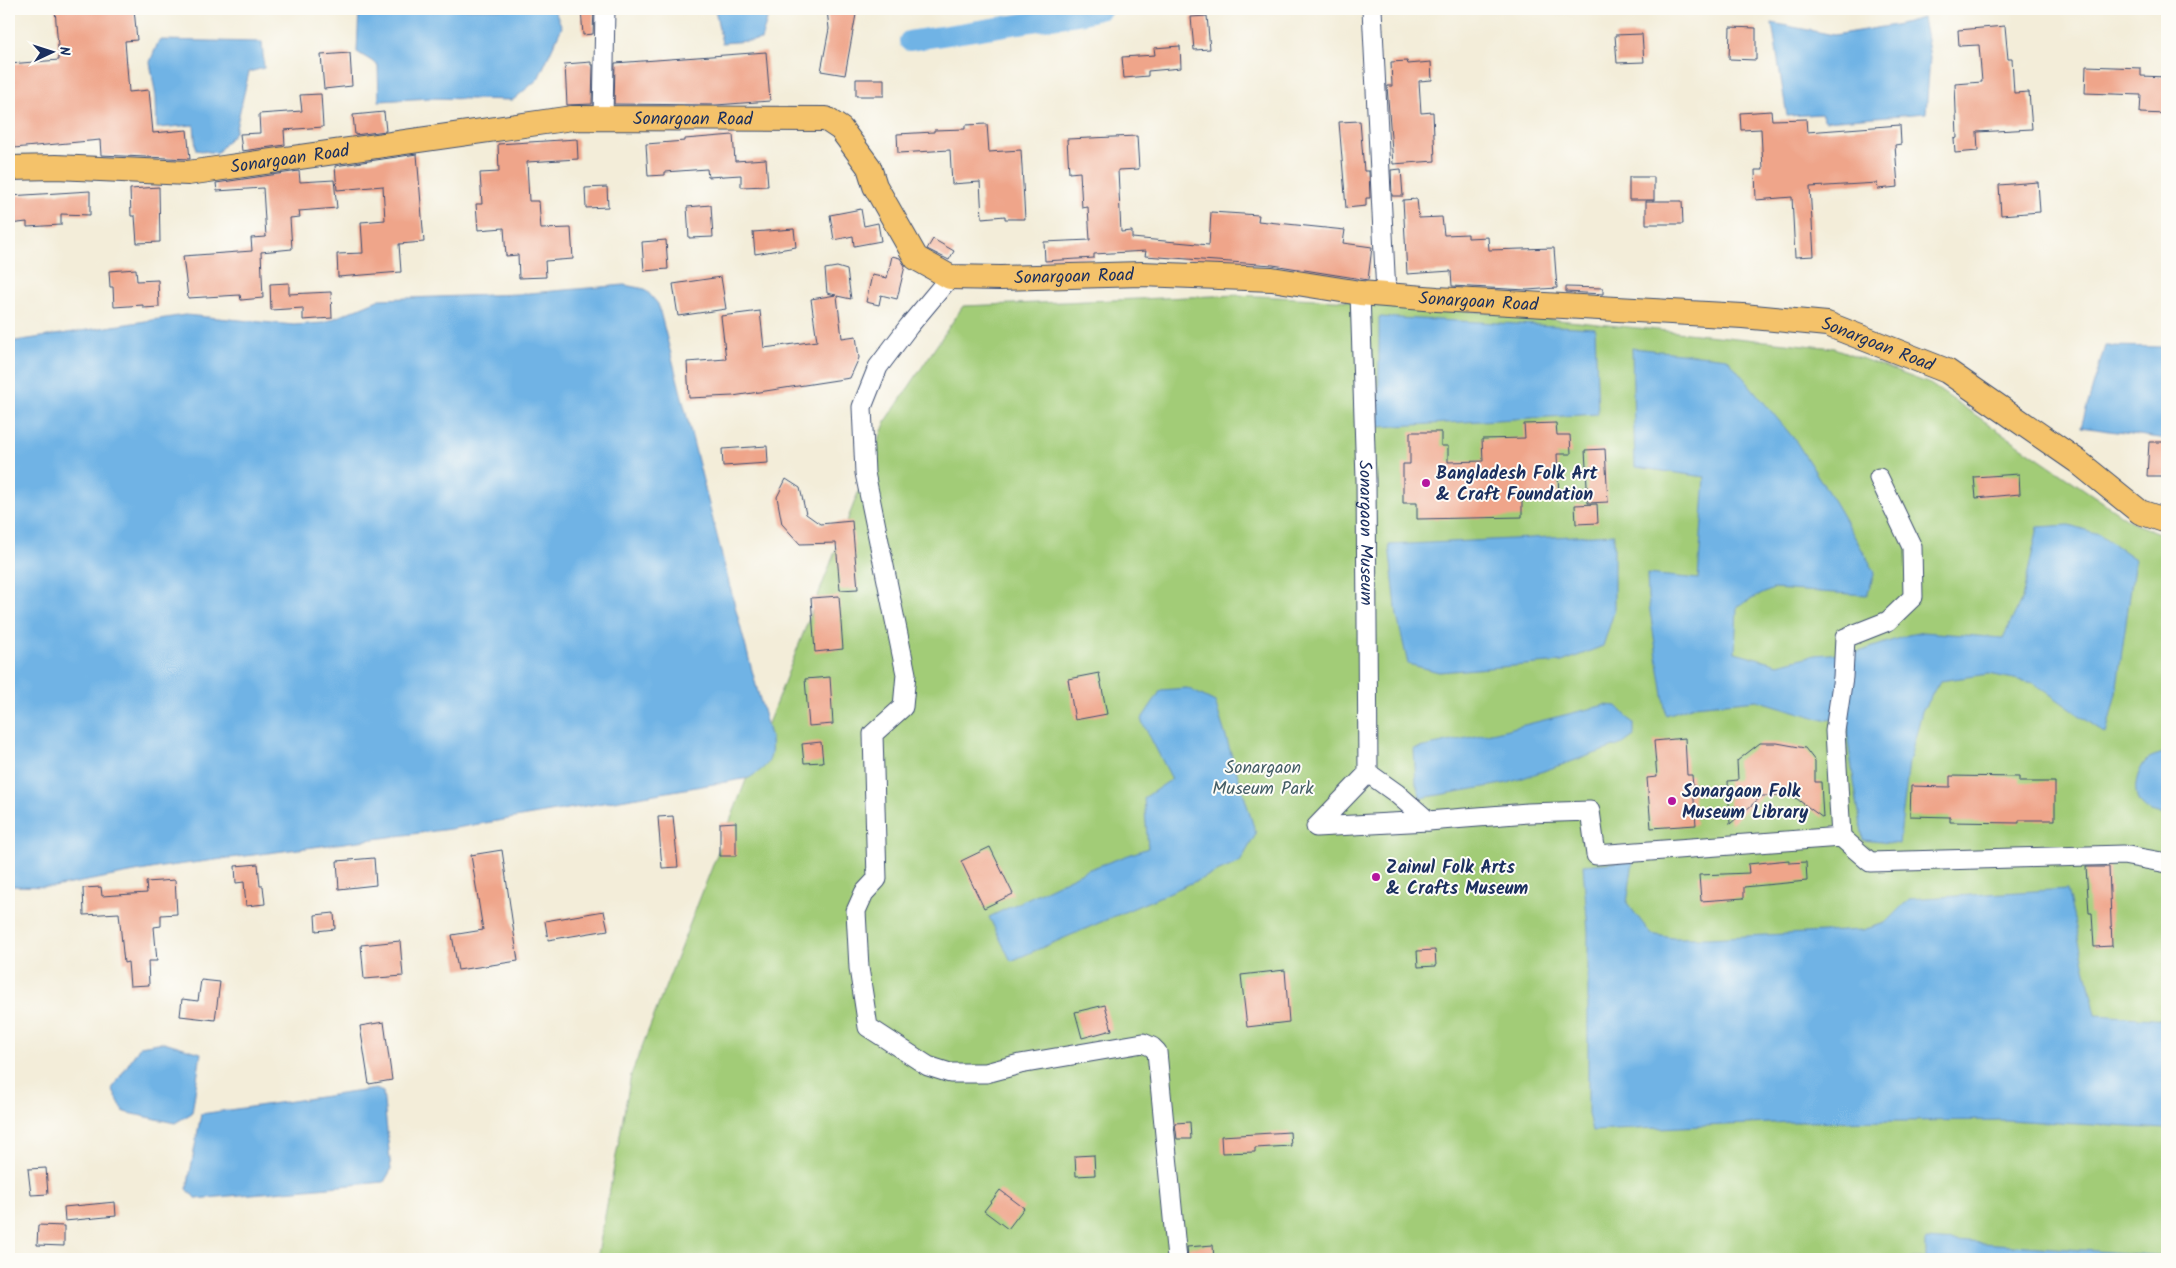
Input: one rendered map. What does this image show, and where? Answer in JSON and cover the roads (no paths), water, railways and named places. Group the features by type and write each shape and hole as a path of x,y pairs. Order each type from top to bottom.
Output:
{"main road":[{"name":"Sonargoan Road","path":"9,168 56,167 188,173 572,118 826,119 842,129 869,167 875,186 916,258 950,277 1001,278 1141,274 1272,279 1360,292 1447,300 1744,316 1827,324 1947,371 2078,461 2140,512 2167,521"}],"street":[{"path":"602,118 605,9"},
{"path":"1372,9 1386,294"},
{"path":"950,277 878,367 862,407 865,473 906,674 903,707 873,734 877,879 864,893 856,911 859,968 868,1027 928,1066 950,1073 986,1073 1020,1064 1143,1044 1152,1046 1157,1052 1177,1259"},
{"name":"Sonargaon Museum","path":"1360,292 1366,480 1368,773"},
{"path":"1841,837 1835,731 1843,678 1846,638 1888,621 1913,597 1912,547 1879,478"},
{"path":"1428,822 1396,793 1368,773 1316,827 1428,822 1528,813 1590,811 1596,855 1841,837 1870,862 2123,855 2167,863"}],"water":[{"path":"359,9 554,9 562,27 538,79 513,100 430,98 379,101 378,65 357,52"},
{"path":"715,9 797,9 769,13 761,40 722,43"},
{"path":"1923,18 1930,57 1926,113 1825,121 1821,114 1787,116 1772,23 1834,35 1895,25"},
{"path":"159,40 262,42 264,68 249,72 235,132 217,153 196,150 194,125 157,128 156,97 150,62"},
{"path":"624,285 645,289 658,304 727,576 771,739 770,758 761,770 749,778 450,829 162,867 54,887 9,886 9,342 185,315 294,325 323,323 380,299 518,294"},
{"path":"1379,317 1595,328 1598,414 1379,427"},
{"path":"2105,346 2167,347 2167,439 2081,427"},
{"path":"1632,348 1727,358 1795,440 1835,503 1875,572 1867,595 1773,589 1737,606 1735,652 1778,664 1815,655 1859,652 1908,635 1923,632 2003,638 2022,599 2038,527 2069,525 2099,534 2135,559 2116,693 2106,734 2034,683 1989,674 1940,681 1922,711 1909,762 1899,844 1863,840 1848,742 1849,718 1824,720 1757,700 1694,706 1666,715 1648,598 1647,574 1698,579 1705,477 1635,467"},
{"path":"1614,534 1614,612 1603,646 1562,662 1439,672 1408,664 1397,616 1389,545"},
{"path":"1187,688 1215,702 1256,834 1240,862 1011,961 989,917 1087,870 1148,848 1144,798 1172,779 1141,720 1161,690"},
{"path":"1605,705 1617,706 1634,724 1634,736 1623,744 1508,783 1421,798 1416,784 1414,749 1496,732"},
{"path":"2167,753 2167,816 2144,808 2136,795 2136,782 2144,763 2148,759"},
{"path":"1633,861 1627,903 1651,934 1672,938 1708,938 1863,930 1885,923 1909,899 2067,889 2096,1015 2167,1020 2167,1129 2006,1120 1792,1122 1592,1131 1588,1113 1588,931 1583,865"},
{"path":"164,1042 201,1053 192,1113 175,1123 124,1112 112,1089 140,1046"},
{"path":"376,1089 383,1092 391,1170 384,1182 196,1199 187,1189 201,1114"},
{"path":"1926,1239 2167,1256 2167,1259 1926,1259"}],"waterway":[{"path":"909,41 1083,14 1102,9"}],"place":[{"name":"Bangladesh Folk Art & Craft Foundation","path":"1426,483"},
{"name":"Sonargaon Folk Museum Library","path":"1672,801"},
{"name":"Zainul Folk Arts & Crafts Museum","path":"1376,877"}],"park label":[{"name":"Sonargaon Museum Park","path":"1263,778"}]}
